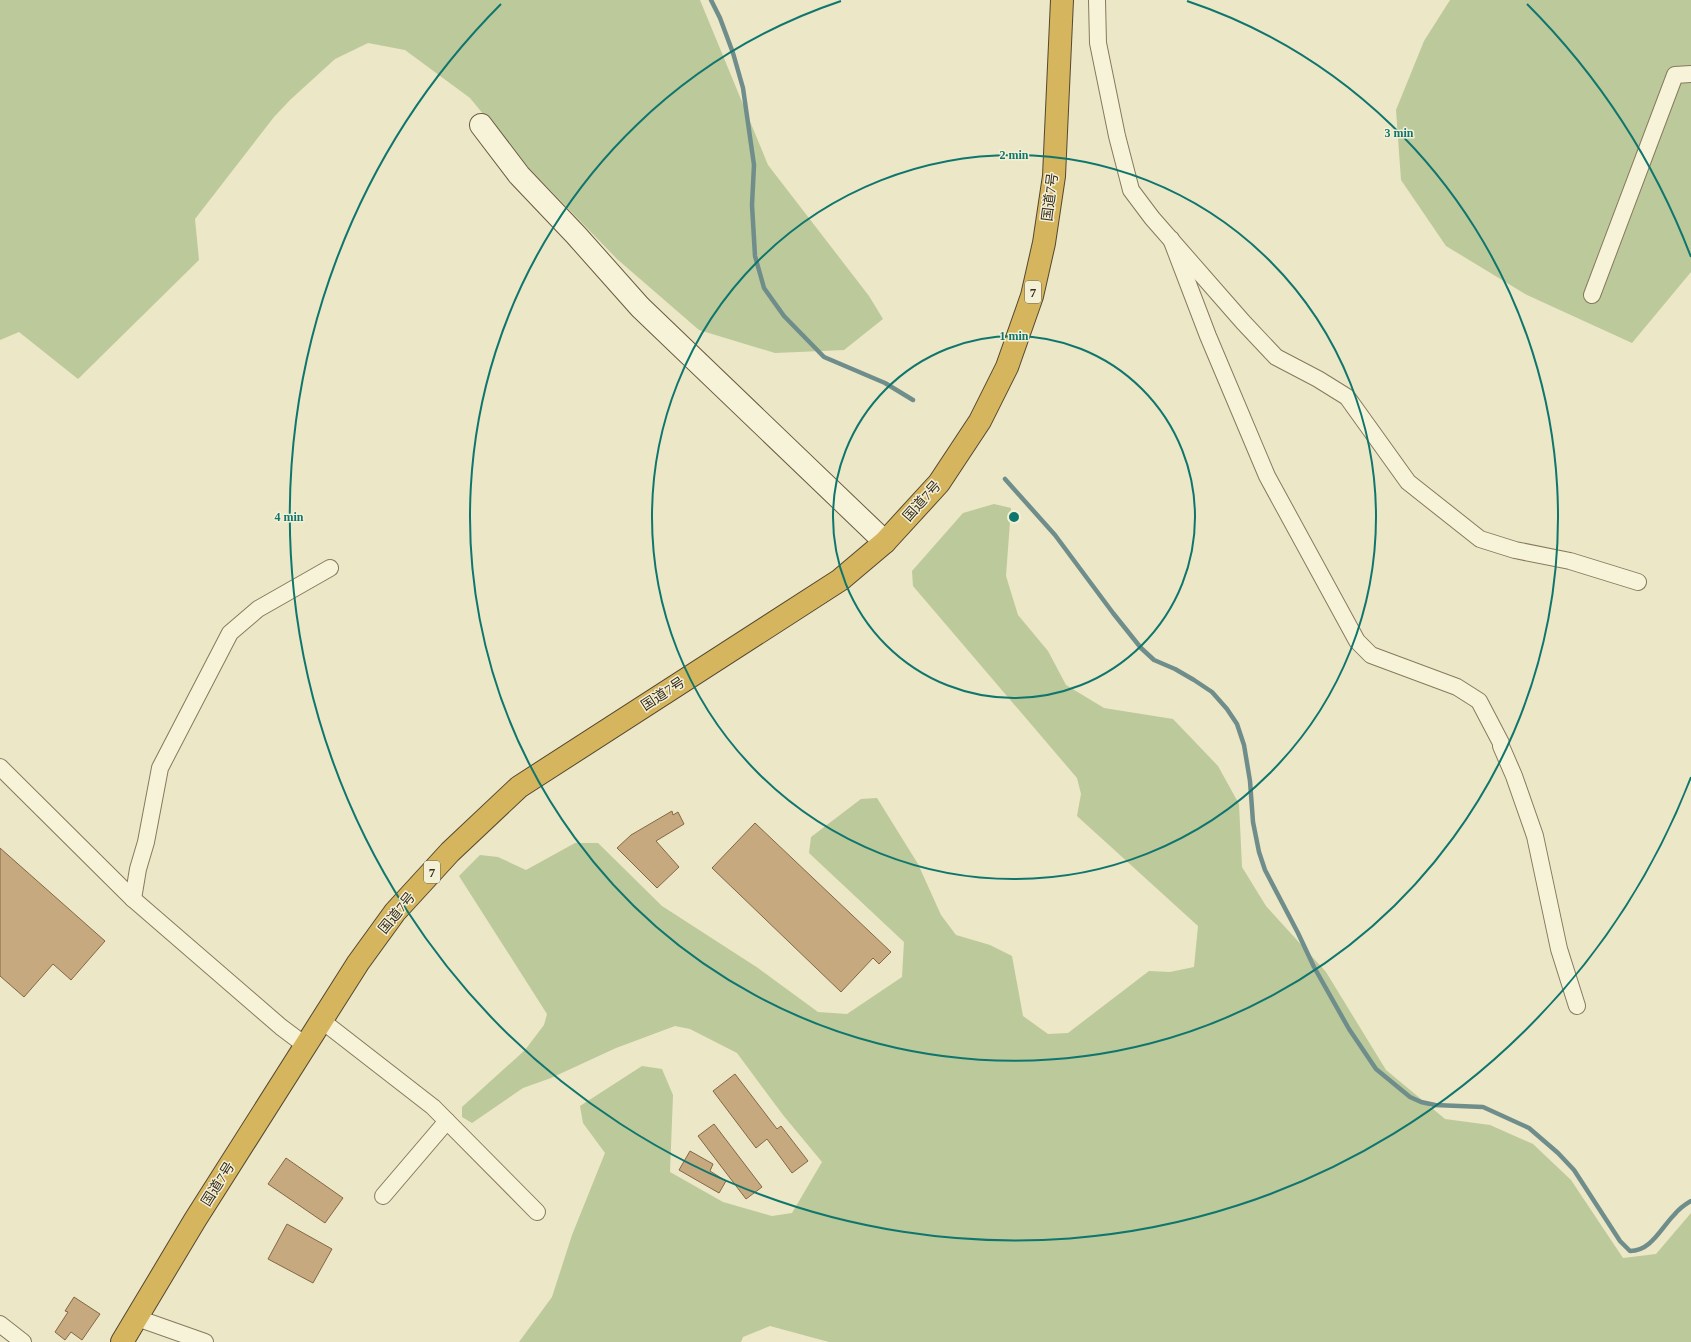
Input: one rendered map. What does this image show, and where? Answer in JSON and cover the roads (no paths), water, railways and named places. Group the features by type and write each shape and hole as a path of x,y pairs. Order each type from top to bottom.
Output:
{"highway":[{"name":"国道7号","path":"122,1342 195,1220 358,963 395,912 450,852 519,787 840,580 885,542 939,483 980,420 1007,367 1032,296 1044,243 1054,176 1062,0"}],"street":[{"path":"1096,0 1098,43 1117,136 1131,190 1152,218 1243,322 1276,357 1318,379 1347,397 1408,482 1480,539 1515,550 1570,561 1638,582"},
{"path":"1592,295 1675,75 1691,74"},
{"path":"482,125 519,174 640,307 885,542"},
{"path":"1171,239 1208,336 1267,476 1357,641 1371,655 1457,687 1479,701 1498,736 1535,836 1559,950 1578,1006"},
{"path":"133,899 138,868 146,842 160,768 230,633 258,609 330,568"},
{"path":"0,767 133,899 281,1027 305,1045"},
{"path":"321,1020 433,1107 537,1212"},
{"path":"383,1196 447,1121"},
{"path":"137,1318 205,1342"},
{"path":"0,1324 23,1342"}],"waterway":[{"path":"711,0 720,18 733,53 743,88 754,165 752,205 755,256 764,288 784,316 824,357 885,383 913,400"},
{"path":"1005,479 1055,535 1141,648 1154,660 1175,669 1212,692 1227,709 1237,724 1244,745 1250,781 1253,822 1259,852 1265,870 1314,967 1349,1029 1376,1069 1410,1097 1421,1102 1435,1105 1483,1107 1529,1128 1558,1153 1574,1170 1620,1241 1630,1251 1637,1250 1650,1243 1669,1220 1691,1201"}]}
